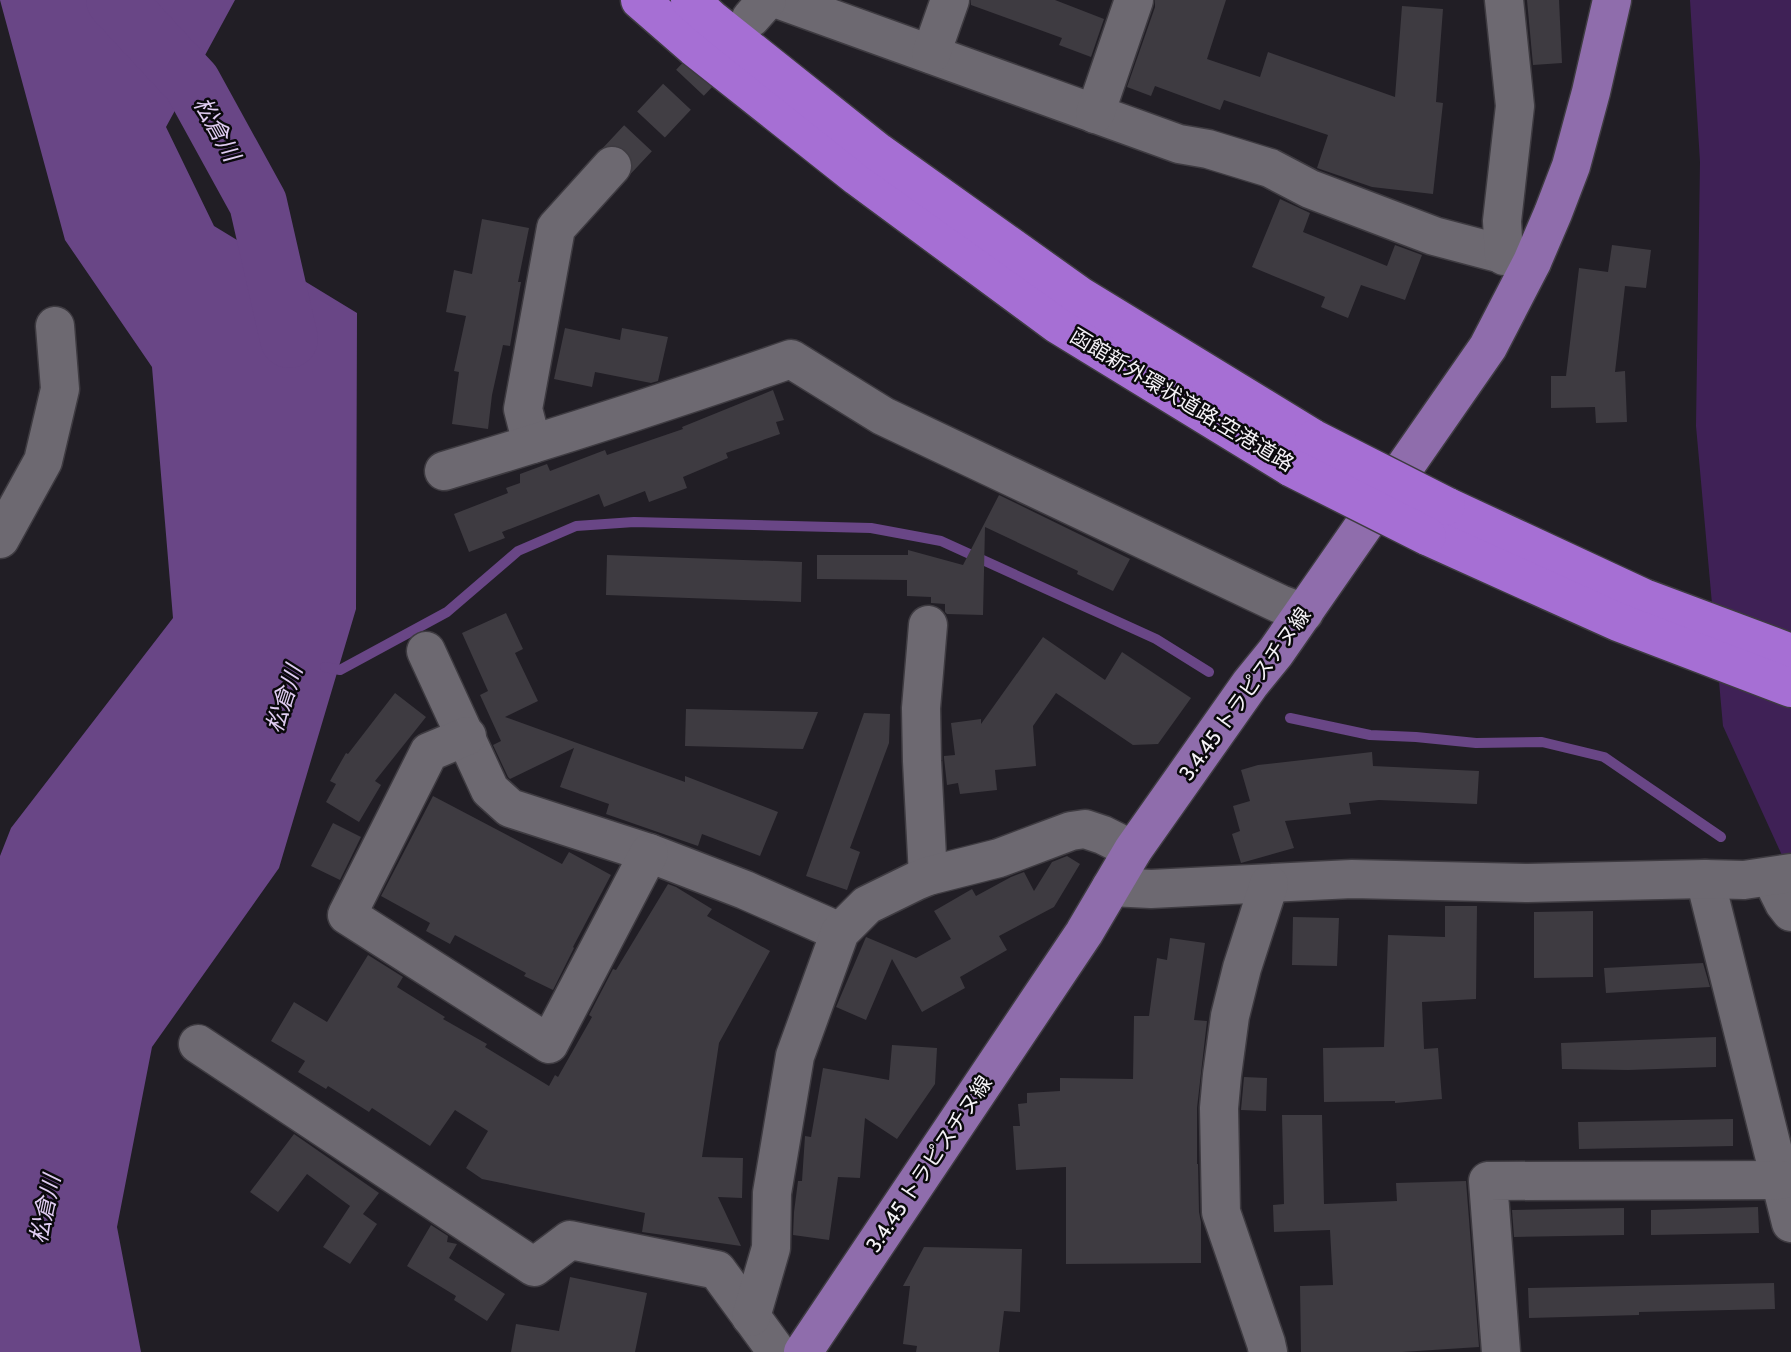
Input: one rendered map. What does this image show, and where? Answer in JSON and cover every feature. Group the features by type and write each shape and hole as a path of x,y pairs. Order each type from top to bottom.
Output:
{"highway":[{"name":"函館新外環状道路;空港道路","path":"640,0 694,47 858,177 1057,324 1437,521 1618,622 1791,688"},
{"name":"函館新外環状道路;空港道路","path":"690,0 878,152 1303,453"},
{"name":"函館新外環状道路;空港道路","path":"1437,521 1791,653"}],"main road":[{"name":"3.4.45 トラピスチヌ線","path":"803,1352 1084,933 1133,850 1250,684 1304,613 1488,347 1518,259 1553,213 1571,166 1612,0"}],"street":[{"path":"931,54 950,0"},
{"path":"1095,114 1134,0"},
{"path":"1504,0 1515,106 1502,221 1518,259"},
{"path":"766,6 931,54 1179,144 1208,149 1270,168 1311,189 1434,236 1518,259"},
{"path":"533,444 523,409 556,228 612,166"},
{"path":"0,539 43,461 60,389 55,326"},
{"path":"444,471 675,399 791,359 883,416 1304,613"},
{"path":"928,876 921,708 929,625"},
{"path":"426,651 490,790 510,808 649,853 745,890 840,932"},
{"path":"467,736 429,752 347,915 549,1044 649,853"},
{"path":"751,1317 771,1248 772,1194 795,1056 840,932 867,905 928,876 999,858 1071,831 1085,828 1133,850"},
{"path":"1111,887 1151,889 1352,879 1528,883 1744,880 1781,875 1791,912"},
{"path":"1706,879 1791,1223"},
{"path":"1268,1352 1221,1212 1219,1108 1230,1016 1269,884"},
{"path":"198,1044 534,1267 570,1240 718,1270 777,1352"},
{"path":"1501,1352 1488,1181 1781,1180"}],"shaded area":[{"path":"1690,0 1791,0 1791,875 1723,726 1696,426 1700,162"}],"water":[{"path":"0,0 235,0 166,127 214,226 357,313 356,609 279,868 152,1047 117,1227 141,1352 0,1352 0,856 11,828 173,618 152,367 65,240"}],"building":[{"path":"971,0 1055,0 1104,19 1091,57 1059,45 1062,38 971,5"},
{"path":"1155,0 1226,0 1207,59 1260,77 1268,52 1395,97 1402,6 1443,9 1436,102 1443,103 1433,194 1372,187 1317,168 1328,135 1224,100 1220,110 1155,86 1151,96 1127,87 1155,7"},
{"path":"1527,0 1559,0 1562,63 1533,65"},
{"path":"1280,199 1310,213 1303,232 1387,266 1395,245 1422,255 1405,300 1361,285 1348,318 1321,307 1325,297 1252,267"},
{"path":"482,219 529,228 518,282 521,282 510,346 503,345 488,429 452,424 459,372 454,371 466,316 446,312 454,270 472,274"},
{"path":"1612,245 1651,250 1646,288 1625,286 1615,372 1625,371 1627,422 1596,423 1595,407 1551,408 1551,376 1566,376 1579,268 1608,272"},
{"path":"565,328 620,340 622,328 668,337 658,381 651,383 595,372 592,387 554,379"},
{"path":"773,390 784,420 776,422 780,434 726,453 728,458 683,477 687,488 649,502 645,491 604,507 599,494 502,532 505,538 469,552 454,514 508,493 506,488 520,483 520,474 547,464 550,471 605,450 607,455 683,429 682,427"},
{"path":"999,495 1130,559 1113,591 1077,574 1078,571 985,527 983,615 947,614 945,604 931,603 931,597 907,596 907,580 817,579 817,555 908,555 908,550 963,565"},
{"path":"607,555 802,562 801,602 606,595"},
{"path":"506,613 523,649 515,653 538,701 505,717 685,782 685,776 778,812 760,856 702,834 698,846 606,814 609,804 560,787 574,748 510,779 493,745 501,741 480,695 488,691 462,633"},
{"path":"1043,637 1105,680 1122,652 1191,698 1158,744 1133,745 1056,693 1033,726 1036,766 995,770 997,790 960,794 958,783 947,785 944,756 955,755 951,723 981,719 981,724"},
{"path":"395,693 426,717 375,781 381,785 359,822 326,802 336,784 330,781 346,753 348,754"},
{"path":"686,709 818,712 803,749 685,746"},
{"path":"864,713 890,714 889,743 850,848 860,852 847,890 806,876"},
{"path":"1372,752 1373,766 1479,771 1477,804 1379,800 1349,803 1351,814 1285,821 1294,848 1241,863 1232,834 1240,831 1233,806 1250,801 1241,770 1258,765"},
{"path":"433,796 562,864 569,852 611,875 553,990 455,935 450,944 426,931 430,923 381,896"},
{"path":"333,823 361,837 340,880 311,866"},
{"path":"1067,856 1080,864 1054,907 999,936 1007,950 960,977 965,988 922,1012 892,959 866,1020 836,1007 866,937 916,958 951,939 934,911 972,889 976,896 1024,872 1034,891 1052,862"},
{"path":"668,884 712,909 707,916 770,951 719,1043 702,1157 743,1158 742,1198 718,1197 741,1246 642,1232 645,1213 482,1179 466,1168 488,1131 455,1110 430,1146 372,1108 369,1112 328,1086 326,1089 298,1072 305,1061 271,1041 294,1002 327,1022 368,955 403,977 397,987 445,1017 443,1019 487,1044 485,1047 549,1086 555,1075 558,1077 592,1017 589,1015 613,969 616,970"},
{"path":"1445,906 1477,906 1476,999 1422,1002 1424,1049 1438,1048 1442,1099 1395,1103 1324,1102 1323,1048 1384,1047 1388,935 1445,937"},
{"path":"1593,911 1593,977 1534,978 1534,912"},
{"path":"1293,917 1339,918 1337,966 1292,965"},
{"path":"1170,938 1205,943 1194,1020 1207,1021 1197,1108 1201,1263 1066,1264 1066,1167 1016,1170 1013,1126 1020,1126 1018,1104 1027,1103 1027,1093 1060,1091 1060,1078 1133,1079 1134,1016 1149,1016 1157,958 1167,960"},
{"path":"1703,963 1710,987 1606,993 1604,968"},
{"path":"1716,1037 1716,1067 1562,1069 1561,1043"},
{"path":"892,1045 937,1048 935,1084 897,1139 865,1118 860,1178 838,1177 829,1240 793,1235 798,1181 802,1181 805,1136 811,1137 823,1068 889,1080"},
{"path":"1244,1077 1267,1078 1266,1111 1241,1110"},
{"path":"1282,1115 1322,1115 1324,1204 1397,1201 1396,1183 1466,1181 1479,1347 1402,1352 1301,1352 1300,1286 1333,1285 1330,1230 1274,1232 1273,1205 1284,1204"},
{"path":"1733,1119 1733,1146 1579,1149 1578,1122"},
{"path":"294,1134 379,1193 363,1214 377,1224 350,1264 323,1247 350,1206 307,1174 278,1212 250,1192"},
{"path":"1758,1207 1759,1233 1651,1235 1651,1210"},
{"path":"1624,1208 1624,1235 1514,1237 1512,1210"},
{"path":"431,1225 448,1236 447,1242 457,1244 449,1258 505,1294 487,1321 454,1300 456,1296 407,1266"},
{"path":"924,1247 1022,1249 1020,1312 1004,1311 999,1352 916,1352 917,1346 903,1344 910,1286 903,1286"},
{"path":"570,1277 647,1293 635,1352 511,1352 516,1324 559,1331"},
{"path":"1774,1283 1775,1309 1529,1318 1528,1288"}],"waterway":[{"name":"松倉川","path":"115,0 192,83 258,203 289,339"},
{"path":"325,667 340,670 447,612 518,551 576,526 634,522 871,528 941,541 1156,639 1209,672"},
{"path":"1290,718 1370,735 1476,743 1542,742 1604,757 1721,837"}],"tunnel":[{"path":"612,166 733,37"}]}
